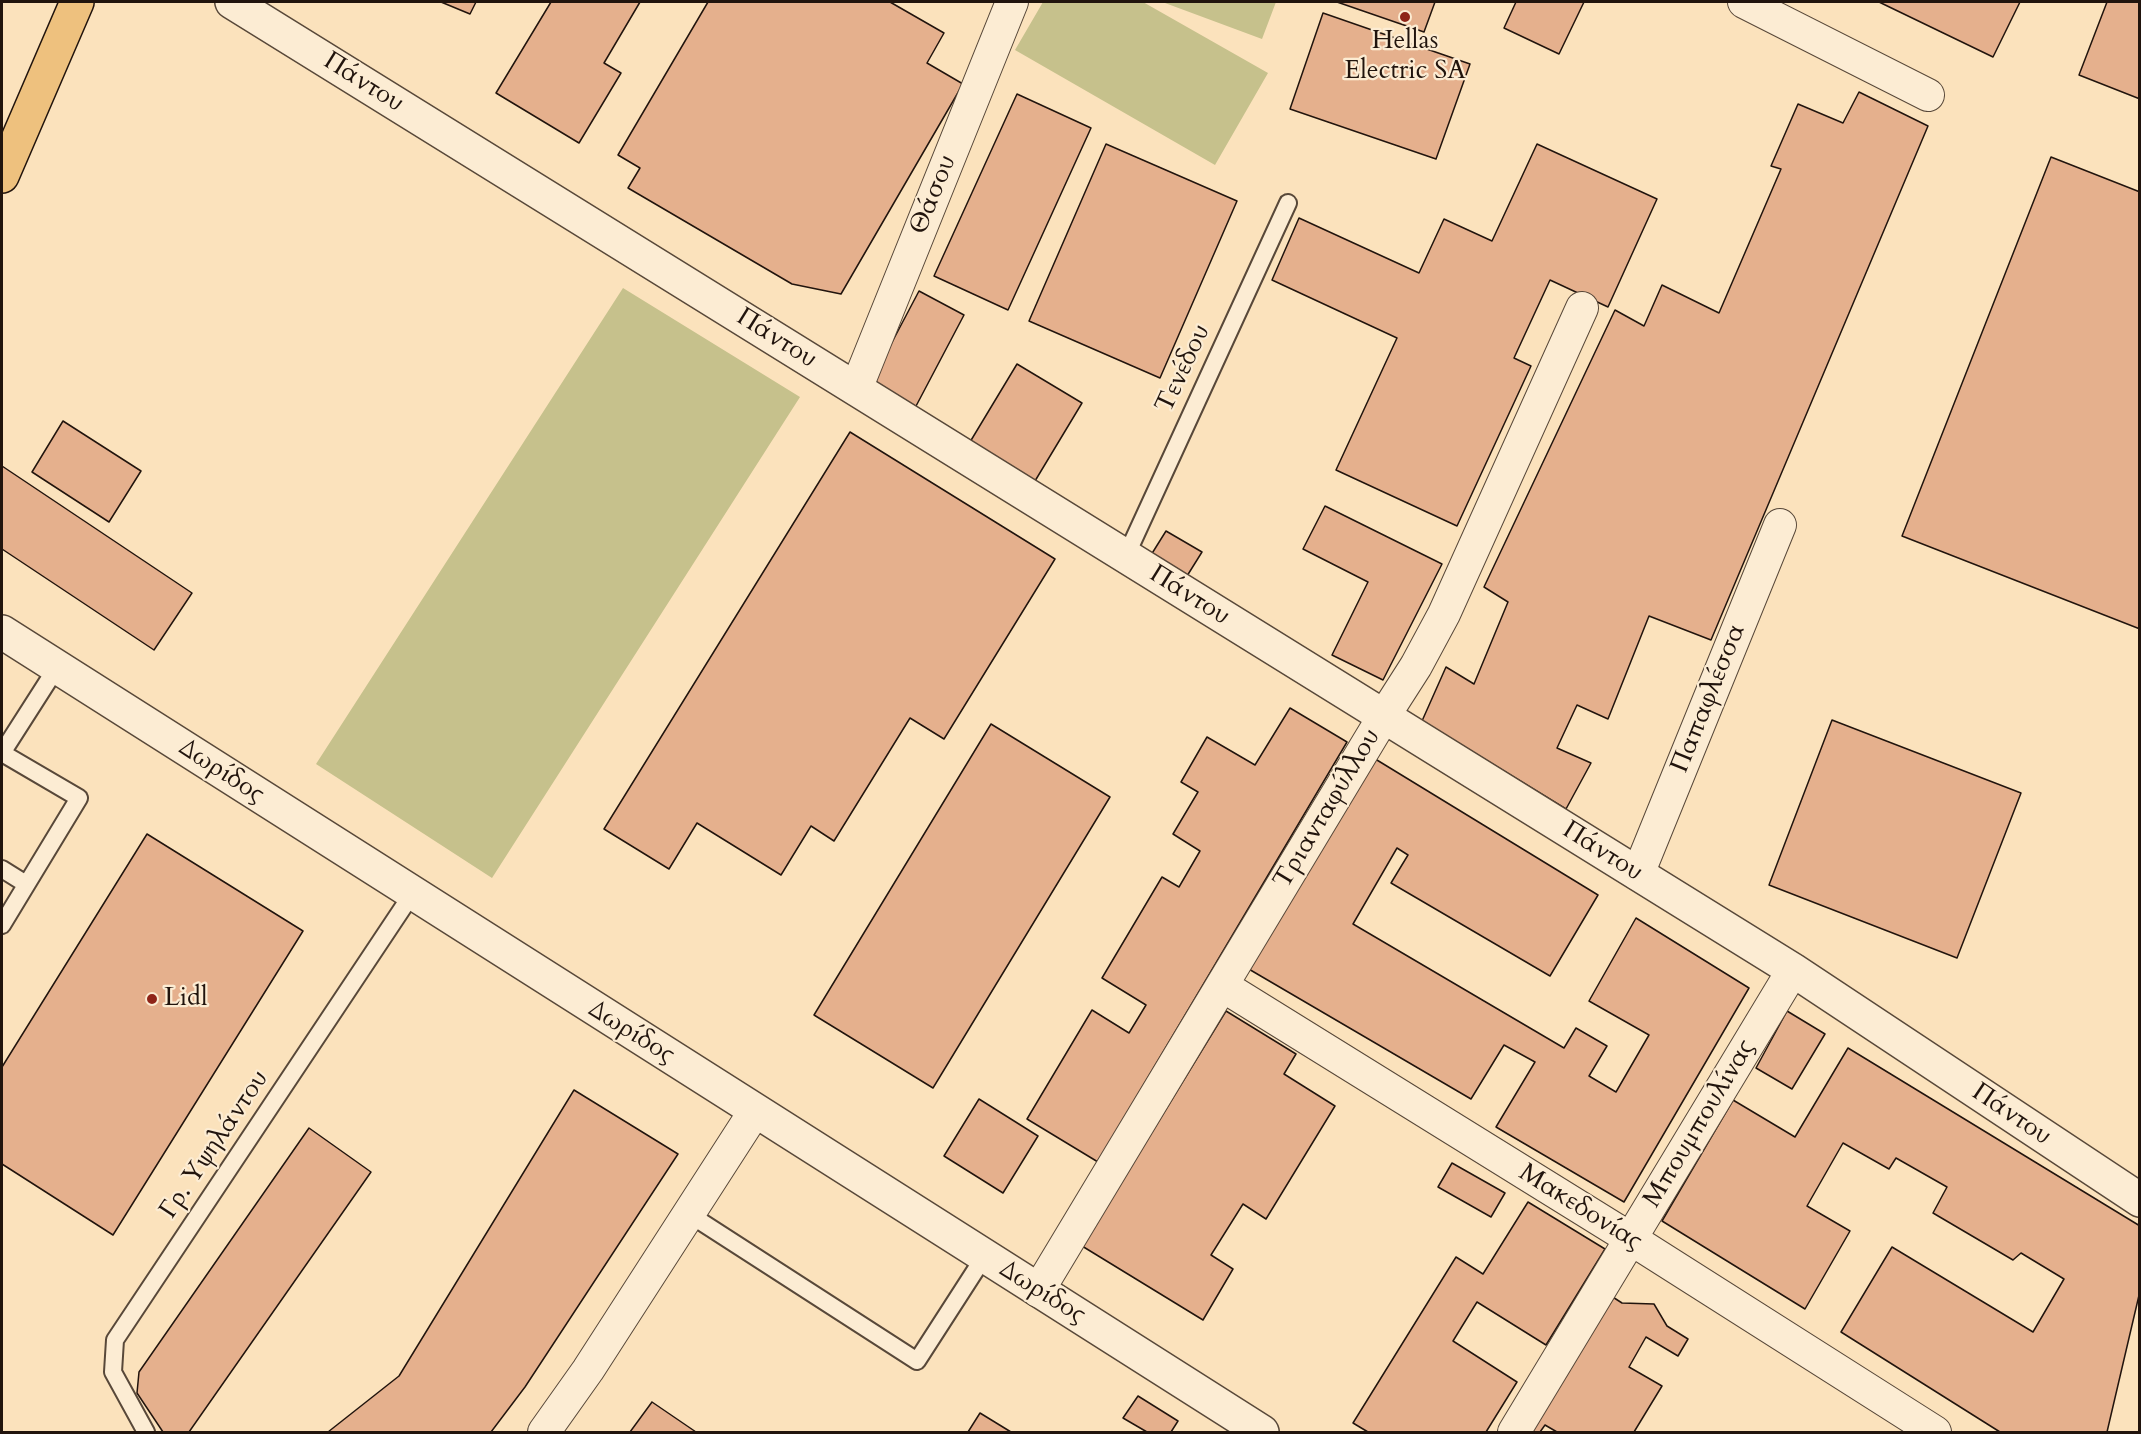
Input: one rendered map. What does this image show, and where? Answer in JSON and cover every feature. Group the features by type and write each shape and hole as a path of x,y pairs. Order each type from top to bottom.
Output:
{"main road":[{"path":"2,176 77,2"}],"street":[{"name":"Πάντου","path":"232,2 1793,970 2139,1200"},
{"name":"Θάσου","path":"856,389 1012,2"},
{"path":"1744,2 1928,95"},
{"name":"Τριανταφύλλου","path":"1038,1291 1416,666 1444,614 1582,308"},
{"name":"Παπαφλέσσα","path":"1638,874 1780,525"},
{"name":"Δωρίδος","path":"2,632 1038,1291 1243,1428"},
{"name":"Μπουμπουλίνας","path":"1514,1432 1793,970"},
{"name":"Μακεδονίας","path":"1223,986 1631,1239 1935,1432"},
{"path":"544,1432 588,1370 755,1111"}],"lane":[{"name":"Τενέδου","path":"1126,556 1288,203"},
{"path":"2,925 79,798 2,753 57,667"},
{"path":"2,869 26,884"},
{"name":"Γρ. Υψηλάντου","path":"146,1432 113,1372 116,1340 412,894"},
{"path":"689,1214 917,1361 984,1257"}],"shaded area":[{"path":"1043,2 1143,2 1268,73 1215,165 1015,50"},
{"path":"1166,2 1276,2 1262,39"},
{"path":"623,288 800,397 492,878 316,764"}],"building":[{"path":"441,2 476,2 470,14"},
{"path":"551,2 640,2 604,63 621,73 579,143 496,93"},
{"path":"708,2 890,2 944,33 927,63 963,84 841,294 792,284 628,188 640,168 618,155"},
{"name":"Hellas Electric SA","path":"1337,2 1435,2 1424,32"},
{"path":"1516,2 1584,2 1559,54 1504,28"},
{"path":"1879,2 2020,2 1993,57"},
{"path":"2107,2 2140,2 2140,99 2079,75"},
{"path":"1323,13 1470,64 1436,159 1290,109"},
{"path":"1859,92 1928,126 1711,640 1649,616 1608,719 1577,705 1557,748 1591,763 1566,809 1422,721 1446,667 1474,684 1508,602 1484,587 1615,310 1644,326 1662,285 1719,313 1781,169 1771,166 1798,104 1843,123"},
{"path":"1017,94 1091,128 1008,310 934,276"},
{"path":"1106,144 1237,201 1160,378 1029,321"},
{"path":"1537,144 1657,199 1608,307 1550,280 1514,358 1531,366 1457,526 1336,470 1397,338 1272,280 1299,218 1419,273 1444,219 1492,241"},
{"path":"2051,157 2140,192 2140,629 1902,536"},
{"path":"919,291 964,315 915,408 870,384"},
{"path":"1017,364 1082,403 1035,481 970,442"},
{"path":"63,421 141,471 109,522 32,472"},
{"path":"850,432 1055,559 944,739 910,718 834,841 811,826 781,875 697,823 669,869 604,829"},
{"path":"2,466 192,593 154,650 2,549"},
{"path":"1325,506 1442,564 1383,680 1332,655 1368,582 1303,549"},
{"path":"1166,531 1202,552 1187,576 1151,555"},
{"path":"1290,708 1347,742 1098,1162 1027,1119 1092,1010 1129,1033 1146,1005 1102,978 1162,877 1179,887 1200,851 1173,834 1198,792 1181,782 1207,737 1255,765"},
{"path":"1832,720 2021,793 1957,958 1769,885"},
{"path":"991,724 1110,797 933,1088 814,1015"},
{"path":"1372,757 1598,895 1550,976 1391,883 1408,855 1397,848 1353,924 1564,1048 1576,1028 1607,1046 1589,1076 1616,1092 1649,1035 1589,1001 1636,918 1749,988 1624,1202 1496,1127 1535,1062 1504,1045 1471,1099 1247,968"},
{"name":"Lidl","path":"147,834 303,931 113,1235 2,1164 2,1067"},
{"path":"1226,1011 1296,1054 1284,1074 1335,1106 1266,1219 1243,1204 1211,1255 1233,1269 1203,1320 1082,1246"},
{"path":"1787,1011 1825,1034 1792,1089 1756,1068"},
{"path":"1848,1048 2140,1226 2140,1291 2107,1432 2000,1432 1841,1332 1892,1247 2033,1332 2064,1279 2021,1253 2013,1260 1933,1213 1947,1187 1896,1158 1889,1169 1843,1143 1807,1206 1850,1231 1805,1309 1662,1221 1733,1100 1795,1137"},
{"path":"574,1090 678,1154 525,1387 491,1432 328,1432 399,1376"},
{"path":"979,1099 1038,1136 1003,1193 944,1156"},
{"path":"309,1128 371,1172 189,1432 163,1432 137,1393 139,1372"},
{"path":"1452,1163 1505,1193 1491,1217 1438,1187"},
{"path":"1528,1202 1605,1249 1546,1345 1477,1302 1453,1341 1517,1382 1486,1432 1368,1432 1353,1423 1456,1257 1483,1274"},
{"path":"1605,1292 1622,1303 1654,1304 1667,1326 1688,1339 1678,1356 1646,1337 1629,1367 1662,1386 1634,1432 1557,1432 1545,1425 1540,1432 1520,1432"},
{"path":"1138,1396 1178,1421 1171,1432 1147,1432 1123,1418"},
{"path":"652,1402 696,1432 630,1432"},
{"path":"980,1413 1011,1432 968,1432"}],"place":[{"name":"Hellas Electric SA","path":"1405,17"},
{"name":"Lidl","path":"152,999"}]}
